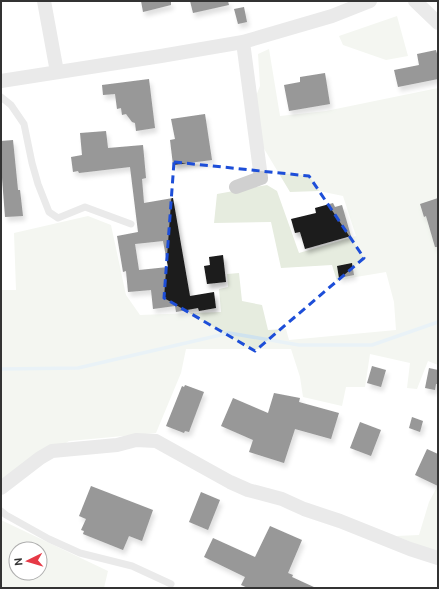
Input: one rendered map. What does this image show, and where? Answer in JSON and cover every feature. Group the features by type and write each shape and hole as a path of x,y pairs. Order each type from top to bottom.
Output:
{"street":[{"path":"44,1 57,72"},
{"path":"1,81 243,42 325,18 370,1"},
{"path":"415,1 438,23"},
{"path":"236,187 261,178 243,42"},
{"path":"1,488 40,458 52,451 117,445 136,440 156,441 230,482 248,490 282,499 304,509 438,558"}],"lane":[{"path":"1,97 11,105 24,124 36,178 49,212 58,218 85,207 131,224"},
{"path":"1,510 6,515 49,539 80,553 132,566 171,584"}],"highlighted area":[{"path":"174,162 309,176 364,258 255,351 164,298"}],"shaded area":[{"path":"397,16 408,56 386,60 343,45 339,36"},
{"path":"269,49 280,116 326,111 438,88 438,365 428,361 417,389 407,388 410,363 370,354 365,387 346,387 342,406 303,397 300,377 291,349 186,349 181,373 156,433 69,441 1,483 1,290 16,290 14,233 88,216 111,225 126,295 140,315 221,312 219,289 228,287 227,274 239,273 242,301 262,305 268,330 286,329 289,340 396,330 394,302 386,272 337,281 332,265 281,268 271,222 214,223 217,194 267,185 277,191 299,253 356,236 343,196 319,191 290,192 263,147 254,101 260,86 258,54"},
{"path":"438,485 438,553 396,536 419,535 429,502"},
{"path":"1,520 45,541 8,541 8,581 48,581 48,542 108,571 104,588 1,588"}],"building":[{"path":"141,1 171,1 171,5 143,12"},
{"path":"190,1 228,1 229,5 193,13"},
{"path":"244,7 247,22 238,24 234,9"},
{"path":"436,50 438,57 438,79 398,87 394,70 419,65 417,54"},
{"path":"325,73 330,104 289,111 284,85 300,82 300,77"},
{"path":"149,79 155,128 136,131 135,123 132,122 126,114 122,115 121,108 117,109 115,94 103,95 102,85"},
{"path":"205,114 212,160 173,165 170,140 175,139 171,119"},
{"path":"106,131 108,148 143,145 146,178 142,179 144,203 173,198 190,296 214,292 216,308 199,311 198,308 176,312 175,306 153,309 151,290 128,292 126,271 123,272 117,236 138,232 130,167 79,173 78,171 73,172 71,157 82,155 80,133","holes":["163,241 168,267 139,270 135,244"]},
{"path":"13,140 18,190 20,190 23,216 5,217 1,178 1,141"},
{"path":"438,198 438,247 435,247 426,216 424,217 420,204"},
{"path":"333,203 335,207 342,205 351,236 305,249 300,232 295,233 291,219 316,213 315,208"},
{"path":"223,255 226,282 207,284 204,266 210,265 209,257"},
{"path":"352,263 354,275 339,278 337,266"},
{"path":"372,366 386,370 381,387 367,383"},
{"path":"429,368 438,370 438,384 436,384 435,390 425,388"},
{"path":"185,385 204,392 189,432 185,431 184,433 166,426 182,386 184,387"},
{"path":"274,393 300,398 299,402 339,413 331,439 295,429 284,463 249,452 253,440 221,426 233,398 268,413"},
{"path":"412,417 423,421 420,432 409,428"},
{"path":"360,422 381,430 371,456 350,448"},
{"path":"427,449 438,454 438,486 415,475"},
{"path":"91,486 153,510 142,541 129,536 123,550 83,534 84,531 81,530 86,519 79,516"},
{"path":"201,492 220,500 208,530 189,522"},
{"path":"270,526 302,540 288,573 293,575 292,577 316,588 248,588 241,585 245,577 204,557 213,538 255,557"}],"waterway":[{"path":"1,369 78,368 229,333 299,345 372,345 438,322"}]}
